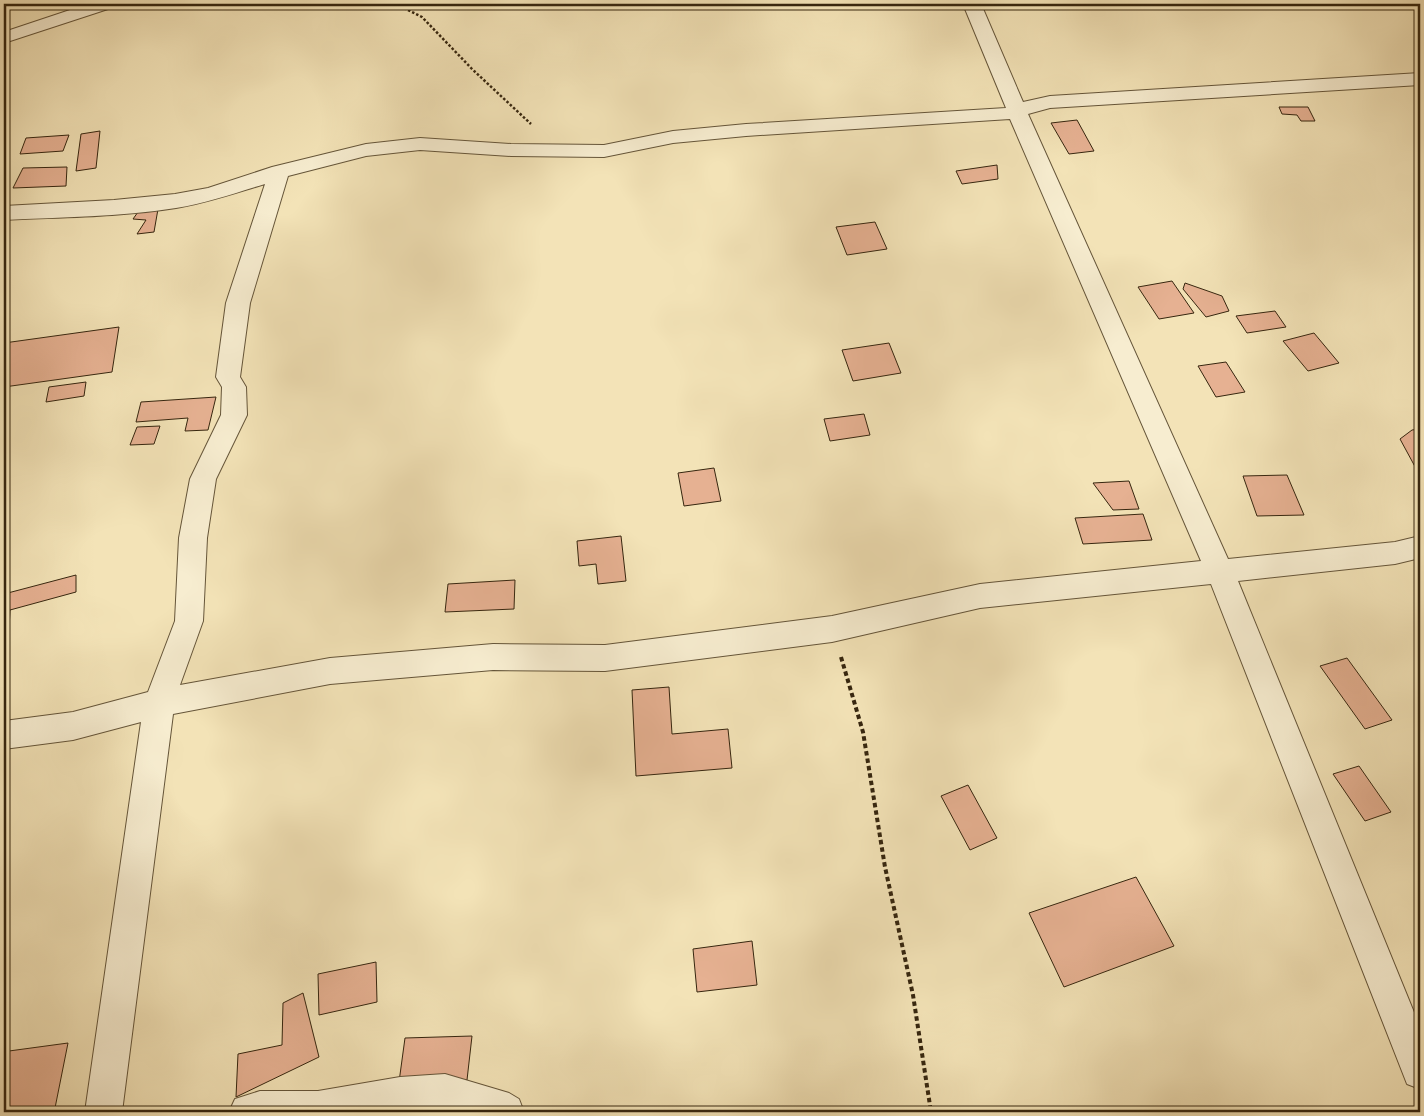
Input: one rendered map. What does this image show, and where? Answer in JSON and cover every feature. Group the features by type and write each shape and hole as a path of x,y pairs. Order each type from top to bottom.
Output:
{"street":[{"path":"4,38 105,4"},
{"path":"972,4 1018,110 1046,181 1220,572 1420,1071"},
{"path":"4,213 114,208 175,201 211,194 279,172 366,150 420,144 565,152 604,152 673,137 746,130 956,118 1018,110 1050,102 1420,79"},
{"path":"103,1112 159,703 189,621 193,538 203,479 234,415 234,388 228,377 238,303 279,172"},
{"path":"4,735 74,726 159,703 330,672 493,657 605,658 832,629 980,596 1395,553 1420,547"},
{"path":"256,1112 318,1110 400,1095 445,1092 496,1106 506,1112"}],"path":[{"path":"396,4 422,17 520,115 565,152"},
{"path":"832,629 863,732 885,867 913,995 931,1112"}],"building":[{"path":"1279,107 1308,107 1315,121 1301,121 1297,115 1282,114"},
{"path":"1077,120 1094,151 1069,154 1051,123"},
{"path":"100,131 96,168 76,171 81,134"},
{"path":"69,135 63,151 20,154 26,138"},
{"path":"997,165 998,179 962,184 956,171"},
{"path":"67,167 66,186 13,188 23,168"},
{"path":"158,209 154,232 137,234 146,220 133,219 138,212"},
{"path":"875,222 887,249 847,255 836,227"},
{"path":"1172,281 1194,313 1159,319 1138,287"},
{"path":"1185,283 1222,296 1229,311 1206,317 1183,289"},
{"path":"1275,311 1286,327 1247,333 1236,316"},
{"path":"119,327 112,372 4,387 4,343"},
{"path":"1314,333 1339,363 1308,371 1283,341"},
{"path":"889,343 901,373 853,381 842,350"},
{"path":"1226,362 1245,392 1216,397 1198,366"},
{"path":"86,382 84,396 46,402 49,387"},
{"path":"216,397 208,430 185,431 188,418 136,422 141,402"},
{"path":"864,414 870,435 830,441 824,419"},
{"path":"160,426 154,444 130,445 137,427"},
{"path":"1420,429 1419,474 1400,439 1412,430"},
{"path":"714,468 721,501 684,506 678,473"},
{"path":"1287,475 1304,515 1257,516 1243,476"},
{"path":"1129,481 1139,509 1113,510 1093,483"},
{"path":"1143,514 1152,540 1083,544 1075,518"},
{"path":"621,536 626,581 598,584 596,564 579,566 577,541"},
{"path":"76,575 76,592 10,610 8,648 4,650 4,594"},
{"path":"515,580 514,609 445,612 448,584"},
{"path":"1347,658 1392,720 1365,729 1320,666"},
{"path":"669,687 672,734 728,729 732,768 636,776 632,690"},
{"path":"1359,766 1391,812 1365,821 1333,774"},
{"path":"968,785 997,838 970,850 941,796"},
{"path":"1136,877 1174,946 1064,987 1029,913"},
{"path":"752,941 757,985 697,992 693,949"},
{"path":"376,962 377,1002 319,1015 318,974"},
{"path":"303,993 319,1057 236,1097 238,1054 282,1045 283,1003"},
{"path":"472,1036 467,1080 399,1082 405,1038"},
{"path":"68,1043 55,1108 33,1112 4,1112 4,1066 9,1051"}]}
